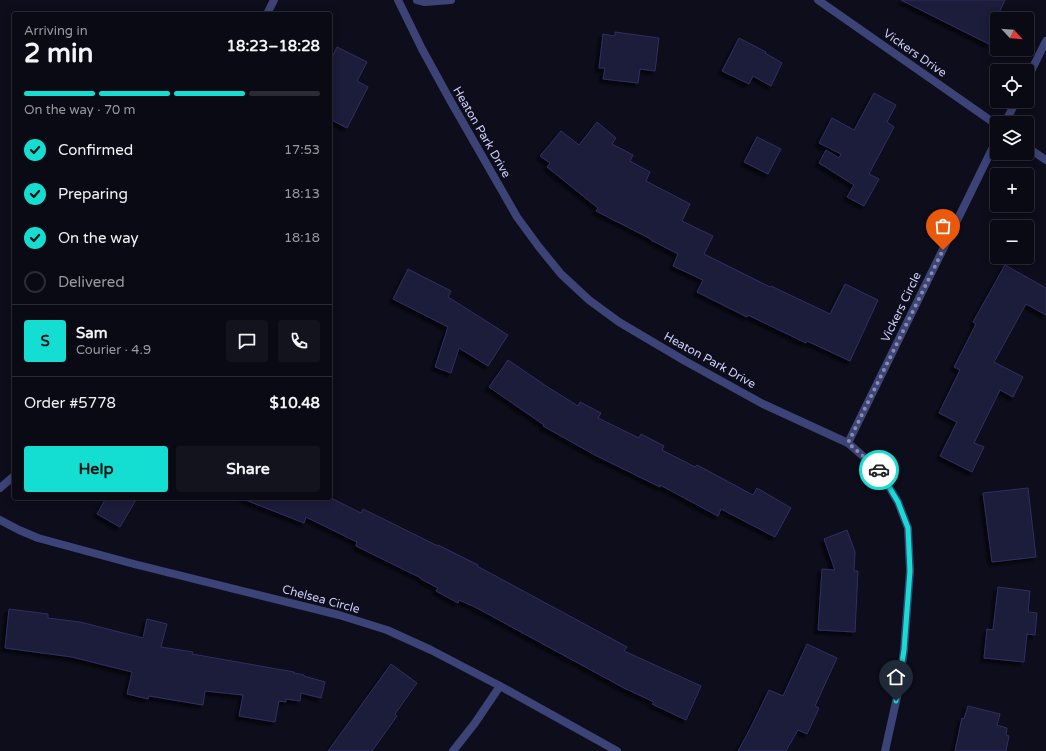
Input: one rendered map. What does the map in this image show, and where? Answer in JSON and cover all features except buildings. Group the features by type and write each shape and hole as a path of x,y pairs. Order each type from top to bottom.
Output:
{"street":[{"path":"268,12 274,0"},
{"name":"Heaton Park Drive","path":"398,0 422,49 517,217 561,274 589,300 618,322 763,404 848,443 879,470 898,502 908,528 910,571 904,650 899,688 885,751"},
{"path":"417,0 425,2 451,0"},
{"name":"Vickers Drive","path":"818,0 990,120"},
{"path":"1034,65 1046,41"},
{"path":"1034,152 1046,160"},
{"name":"Vickers Circle","path":"848,443 990,153"},
{"path":"0,488 12,478"},
{"name":"Chelsea Circle","path":"0,520 38,538 134,564 339,615 387,630 431,650 500,686 617,751"},
{"path":"452,751 475,723 500,686"}],"way so far":[{"path":"879,470 848,443 943,250"}],"route":[{"path":"879,470 898,502 908,528 910,571 904,650 896,701"}]}
